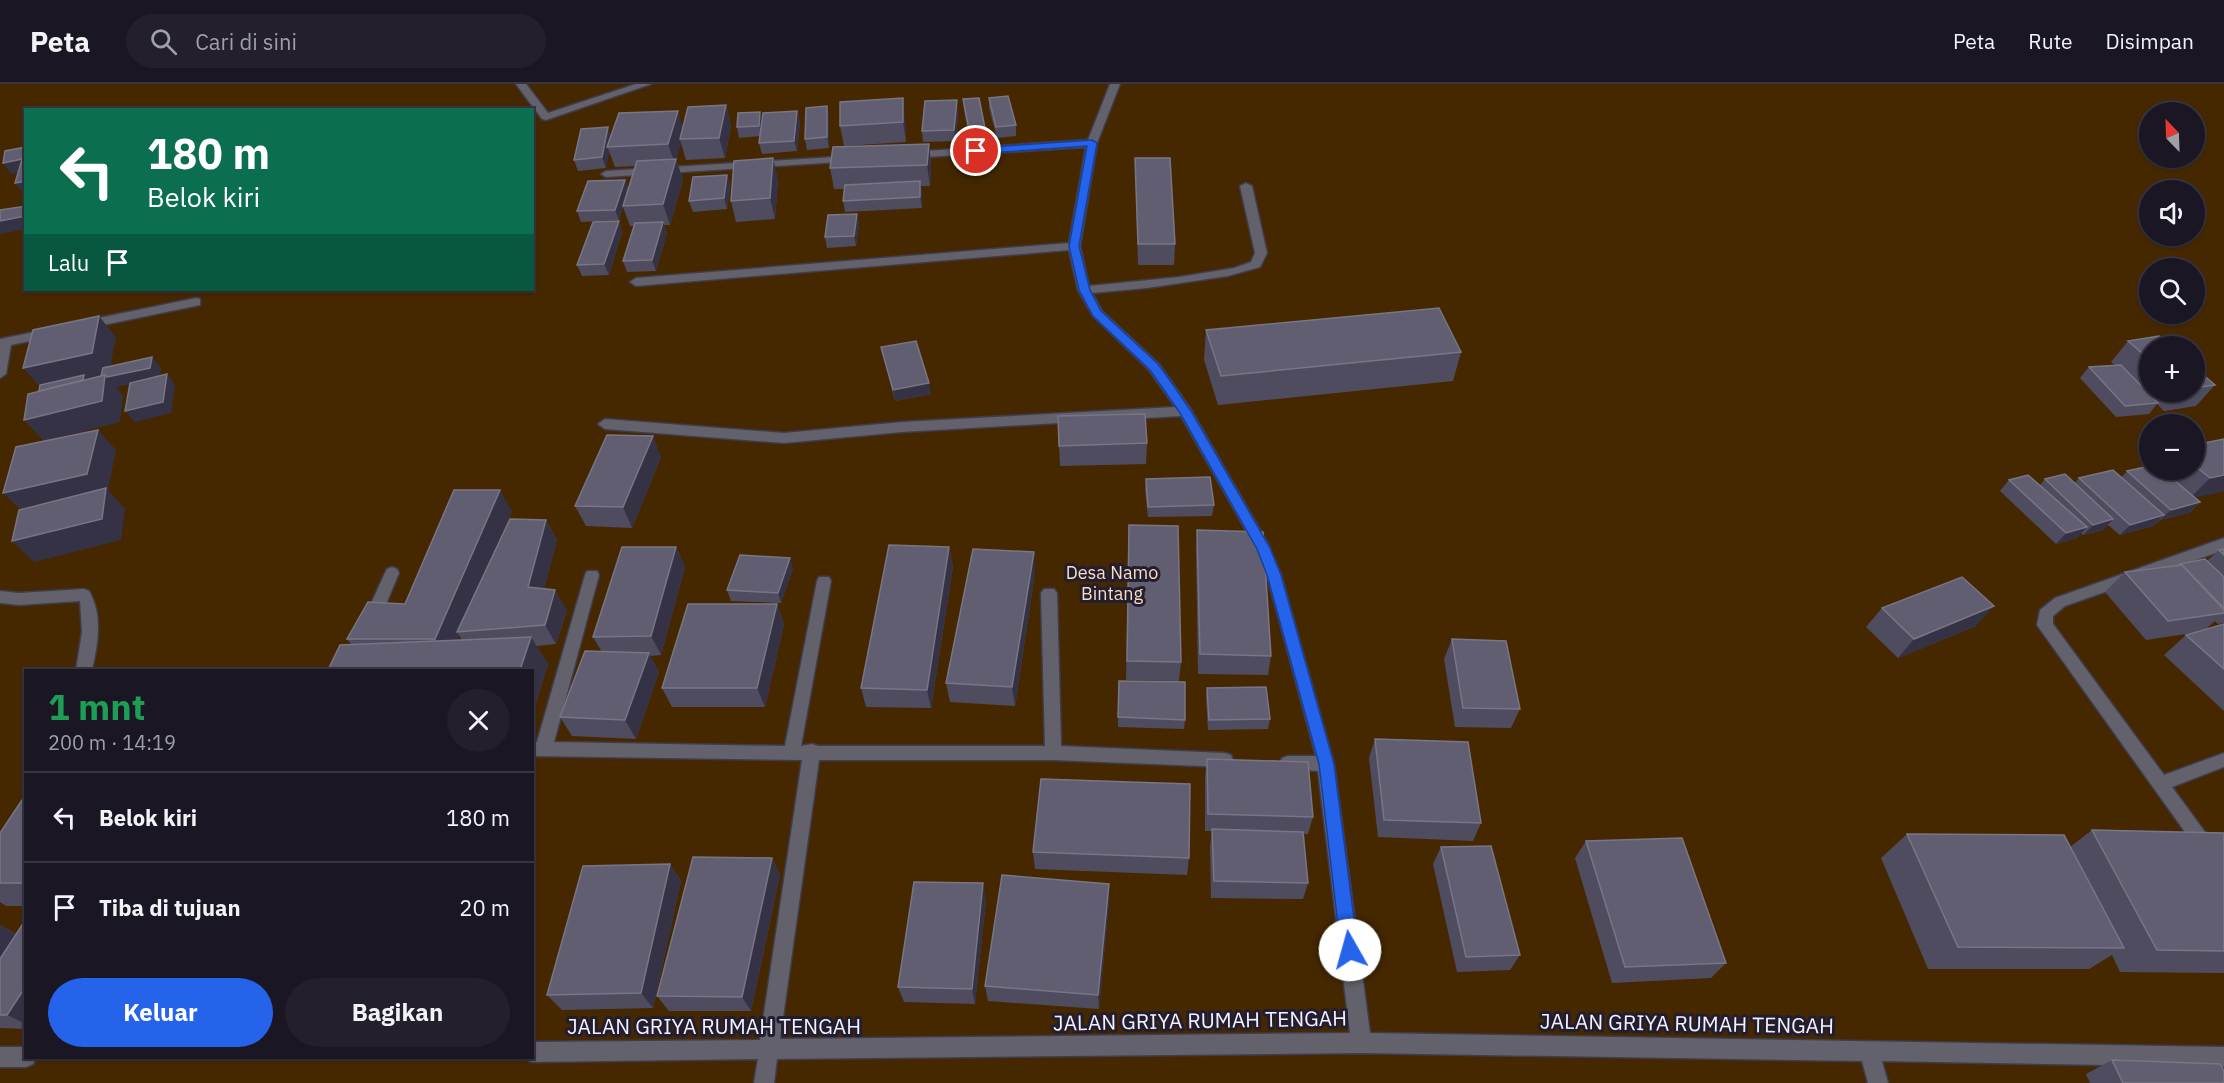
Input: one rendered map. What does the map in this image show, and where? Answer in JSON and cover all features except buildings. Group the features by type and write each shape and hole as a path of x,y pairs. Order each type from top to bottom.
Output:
{"street":[{"path":"521,84 546,117 646,84"},
{"path":"1115,84 1092,143 1074,246 1084,290 1097,313 1154,367 1185,411 1263,548 1274,575 1326,764 1361,1043"},
{"path":"902,155 1092,143"},
{"path":"606,174 867,158"},
{"path":"1084,290 1188,279 1238,270 1256,264 1261,253 1246,186"},
{"path":"636,282 1074,246"},
{"path":"0,374 2,342 196,302"},
{"path":"606,424 784,438 902,427 1185,411"},
{"path":"2224,544 2060,602 2045,614 2045,625 2051,636 2224,872"},
{"path":"364,638 392,573"},
{"path":"592,575 538,748 693,753 1053,753 1243,761"},
{"path":"792,752 824,581"},
{"path":"1048,593 1053,753"},
{"path":"0,597 19,599 84,595 89,604 90,640 84,669"},
{"path":"764,1083 812,752"},
{"path":"2160,784 2224,760"},
{"path":"1267,762 1326,764"},
{"name":"JALAN GRIYA RUMAH TENGAH","path":"534,1052 1361,1043 2224,1057"},
{"path":"1869,1051 1878,1083"},
{"path":"0,1058 24,1057"}],"green space":[{"name":"Desa Namo Bintang","path":"0,84 2224,84 2224,1083 0,1083"}],"route":[{"path":"976,151 1092,143 1074,246 1084,290 1097,313 1154,367 1185,411 1248,520 1274,575 1326,764 1350,950"}]}
